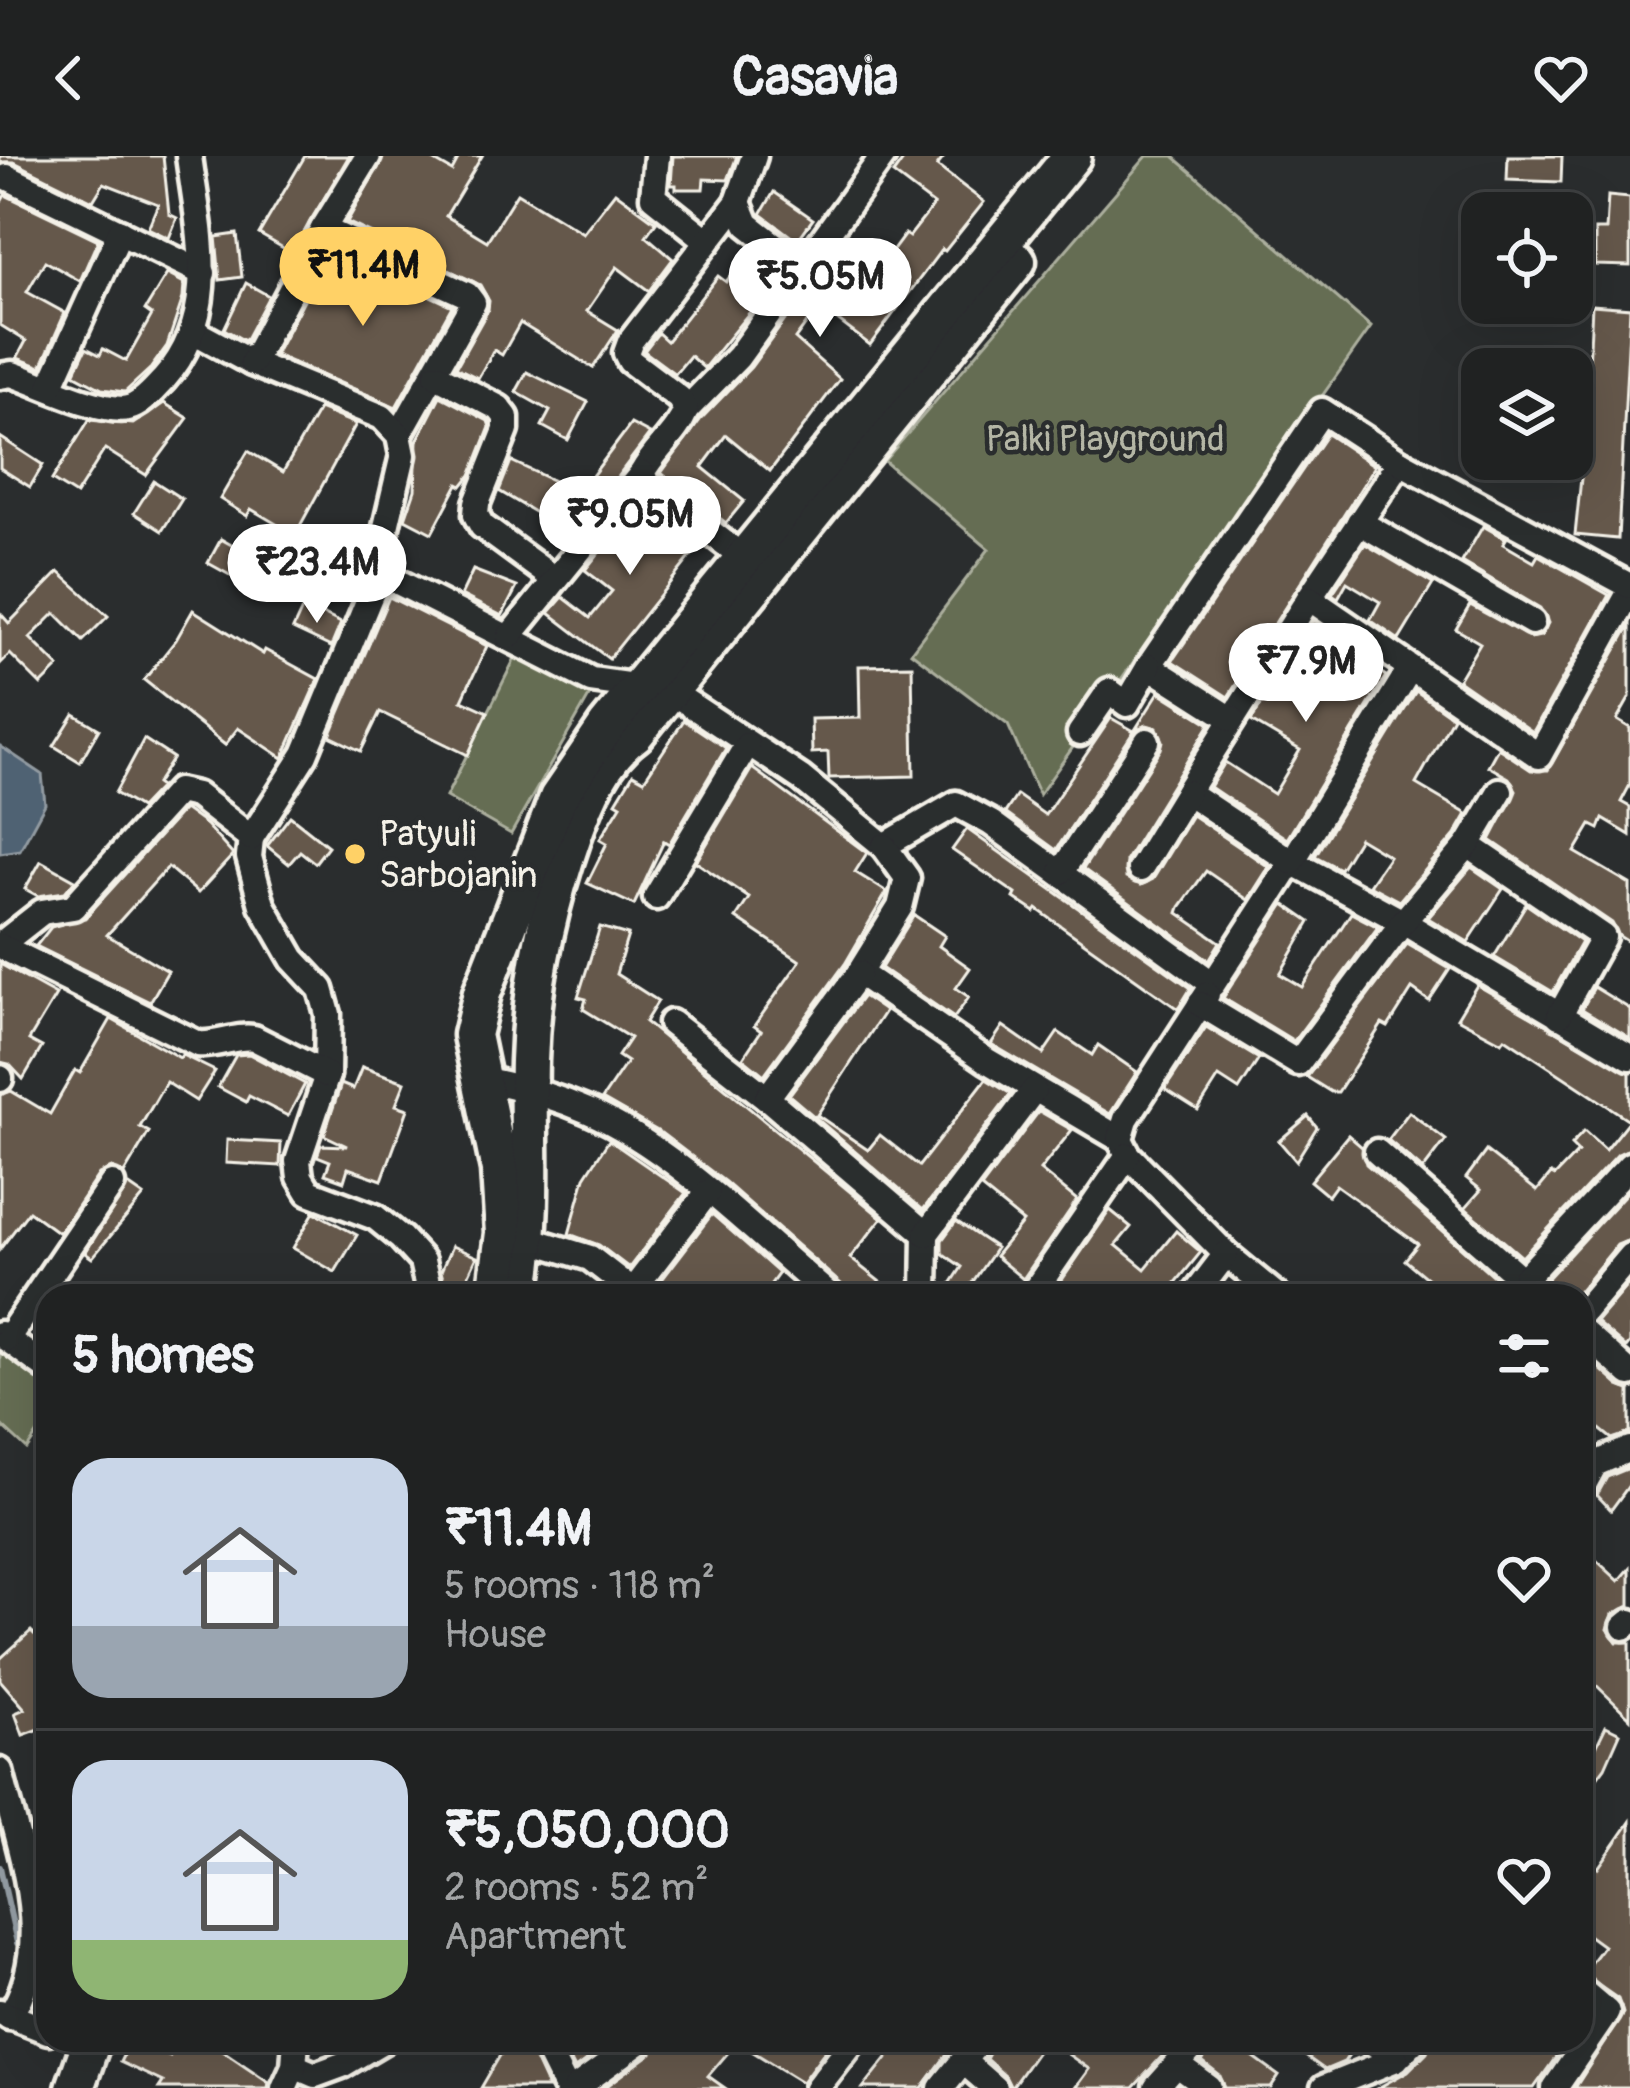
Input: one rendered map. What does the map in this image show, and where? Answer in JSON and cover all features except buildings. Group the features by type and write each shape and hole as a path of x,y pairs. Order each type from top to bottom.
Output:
{"main road":[{"path":"498,1284 504,1233 500,1170 496,1132 472,1035 482,993 540,839 578,764 654,690 827,475 1072,156"},
{"path":"522,1284 528,1239 529,1059 544,934 582,811 614,754 635,734 654,690 744,558 827,475 1102,156"},
{"path":"56,2088 76,2052"},
{"path":"75,2088 80,2052"}],"street":[{"path":"4,371 104,407 129,408 148,396 171,370 193,332 203,292 189,156"},
{"path":"252,363 368,156"},
{"path":"657,156 653,197 708,241"},
{"path":"686,410 679,398 626,353 738,202 754,156"},
{"path":"509,637 642,473 686,410 738,357 883,156"},
{"path":"7,177 202,272"},
{"path":"738,202 747,224 802,268"},
{"path":"323,230 472,299 470,315 399,435"},
{"path":"50,387 120,232"},
{"path":"193,332 252,363 382,417 399,435 403,455 379,557 381,570 305,754 250,838 249,856 262,905 293,959 321,989 328,1014 327,1075 298,1161 300,1177 309,1192 375,1217 401,1238 422,1261 427,1284"},
{"path":"436,375 499,408 506,417 506,430 476,515 482,526 554,578"},
{"path":"1080,733 1109,691 1127,704 1322,411 1400,462 1630,589 1539,756 1309,598"},
{"path":"1140,868 1400,462"},
{"path":"642,473 647,483 744,558"},
{"path":"1360,522 1532,622"},
{"path":"381,570 591,680 654,690 801,778 884,846 908,878 901,907 859,973 767,1098"},
{"path":"1148,666 1232,719"},
{"path":"1038,1284 1124,1147 1126,1119 1409,670"},
{"path":"1061,872 1147,741"},
{"path":"656,897 747,746"},
{"path":"250,838 196,795 178,791 74,907 42,912 0,945 198,1044 218,1046 243,1036 254,1038 327,1075"},
{"path":"884,846 956,804 1061,872 1298,1063 1402,922 1468,845 1500,791"},
{"path":"1187,792 1292,862 1630,1058"},
{"path":"1468,845 1603,937 1559,1016"},
{"path":"859,973 1124,1147 1226,1254 1262,1284"},
{"path":"671,1023 926,1234"},
{"path":"481,1079 530,1089 606,1120 680,1169 816,1284"},
{"path":"925,1284 926,1234 1034,1090"},
{"path":"1377,1152 1530,1284"},
{"path":"1535,1284 1630,1165"},
{"path":"41,1284 112,1184"},
{"path":"642,1284 708,1192"},
{"path":"528,1239 590,1258 624,1284"},
{"path":"1203,1284 1226,1254"},
{"path":"1593,1300 1630,1256"},
{"path":"36,1291 4,1336 36,1360"},
{"path":"1593,1341 1630,1374"},
{"path":"1593,1461 1627,1455"},
{"path":"0,1772 35,1936 31,1970 20,1999 4,2014 36,2026"},
{"path":"1593,1998 1618,2015 1593,2044"},
{"path":"291,2064 315,2075 364,2052"},
{"path":"548,2052 566,2088"},
{"path":"576,2088 626,2052"},
{"path":"817,2088 845,2052"},
{"path":"941,2088 970,2052"},
{"path":"1156,2088 1189,2052"},
{"path":"1385,2052 1396,2060"},
{"path":"1324,2088 1396,2060 1404,2052"},
{"path":"1555,2088 1586,2052"},
{"path":"963,2061 994,2088"},
{"path":"1178,2065 1209,2088"}],"green space":[{"name":"Palki Playground","path":"1147,156 1173,156 1371,327 1039,795 1008,725 911,652 989,549 884,461"},
{"path":"518,652 594,688 511,834 446,797"},
{"path":"0,1350 36,1378 36,1436 27,1449 0,1424"}],"water":[{"path":"0,746 42,774 45,804 20,850 0,853"}],"waterway":[{"path":"0,1867 17,1943"}],"place":[{"name":"Patyuli Sarbojanin","path":"355,854"}]}
